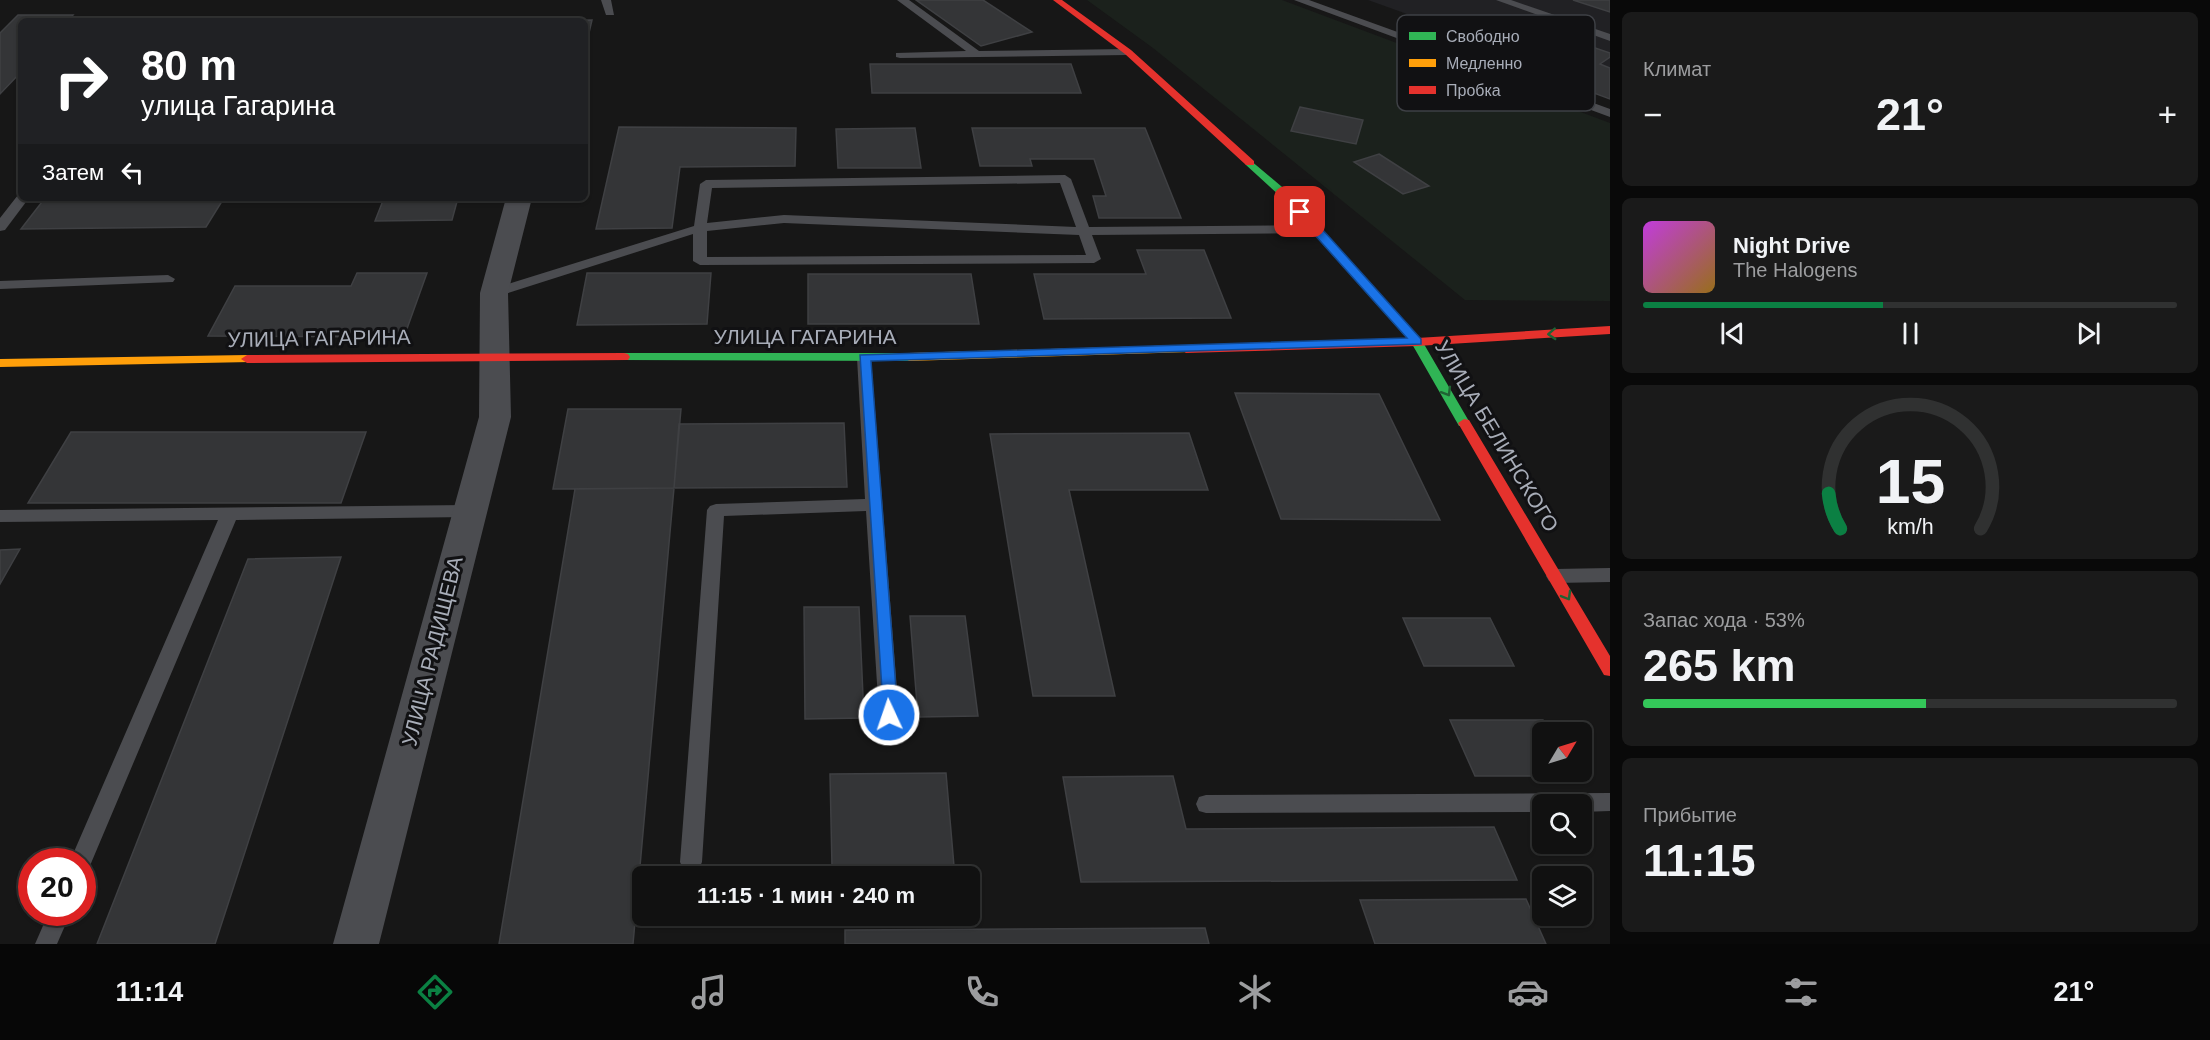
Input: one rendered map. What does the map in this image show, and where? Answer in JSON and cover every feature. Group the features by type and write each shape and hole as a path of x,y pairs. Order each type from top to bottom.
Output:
{"street":[{"name":"УЛИЦА БЕЛИНСКОГО","path":"1057,0 1128,52 1284,194 1417,342 1610,670"},
{"name":"УЛИЦА РАДИЩЕВА","path":"356,944 468,511 495,417 494,293 518,201"},
{"name":"УЛИЦА ГАГАРИНА","path":"0,363 493,356 864,357 1417,342 1610,330"}],"lane":[{"path":"606,0 610,13"},
{"path":"902,0 977,54"},
{"path":"1299,0 1397,36"},
{"path":"1501,0 1544,15"},
{"path":"1595,33 1610,38"},
{"path":"900,56 1128,52"},
{"path":"1595,108 1610,113"},
{"path":"1065,179 1094,259 700,261 700,228 706,184 1065,179"},
{"path":"0,227 21,201"},
{"path":"494,293 700,228 784,219 1083,231 1316,229"},
{"path":"0,285 168,279"},
{"path":"864,357 889,715"},
{"path":"691,862 716,510 876,504"},
{"path":"0,516 468,511"},
{"path":"87,848 229,515"},
{"path":"1556,576 1610,575"},
{"path":"1206,804 1610,802"},
{"path":"46,944 54,926"}],"shaded area":[{"path":"1087,0 1282,0 1397,43 1397,111 1578,111 1610,123 1610,301 1465,300 1153,48"},
{"path":"1368,0 1610,0 1610,83 1595,78 1595,15 1410,15"}],"building":[{"path":"916,0 983,0 1032,32 981,46"},
{"path":"1573,0 1610,0 1610,12"},
{"path":"18,15 73,15 70,18 18,18 18,75 0,94 0,33"},
{"path":"588,20 592,20 588,37"},
{"path":"1595,48 1610,53 1610,57 1600,64 1610,68 1610,99 1595,93"},
{"path":"870,64 1071,64 1081,93 872,93"},
{"path":"1300,107 1363,120 1356,144 1291,131"},
{"path":"619,127 796,128 795,166 680,167 672,228 596,229"},
{"path":"915,128 921,168 838,168 836,129"},
{"path":"972,128 1145,128 1181,218 1099,218 1093,196 1106,196 1094,159 1030,159 1032,166 980,166"},
{"path":"1379,154 1429,186 1403,194 1354,162"},
{"path":"43,201 222,201 206,227 21,229"},
{"path":"383,201 457,201 452,220 375,221"},
{"path":"1137,250 1204,250 1231,318 1044,319 1034,274 1146,274"},
{"path":"357,273 427,273 404,337 208,336 235,286 351,286"},
{"path":"587,273 711,273 707,324 577,325"},
{"path":"808,274 971,274 979,324 808,324"},
{"path":"1235,393 1379,394 1440,520 1281,519"},
{"path":"568,409 681,409 674,488 553,489"},
{"path":"844,423 847,487 674,488 679,424"},
{"path":"71,432 366,432 341,503 28,503"},
{"path":"1189,433 1208,490 1069,490 1115,696 1033,696 990,434"},
{"path":"674,488 640,866 632,866 632,926 635,926 633,944 499,944 575,489"},
{"path":"20,549 0,584 0,550"},
{"path":"341,557 215,944 97,944 248,559"},
{"path":"804,607 859,607 864,718 805,719"},
{"path":"910,616 965,616 978,716 918,717"},
{"path":"1403,618 1490,618 1514,666 1424,666"},
{"path":"1450,720 1543,720 1544,722 1532,722 1532,776 1475,776"},
{"path":"946,773 954,866 832,866 830,774"},
{"path":"1173,776 1186,829 1494,827 1517,880 1081,882 1063,777"},
{"path":"1526,899 1532,912 1532,926 1538,926 1546,944 1375,944 1360,900"},
{"path":"1205,928 1209,944 845,944 845,930"}],"traffic: fast":[{"path":"1250,163 1284,194 1417,342 1464,423"},
{"path":"624,357 909,357"}],"traffic: slow":[{"path":"909,357 1186,349"},
{"path":"0,363 247,359"}],"traffic: jam":[{"path":"1057,0 1128,52 1250,163"},
{"path":"1186,349 1417,342 1610,330"},
{"path":"247,359 624,357"},
{"path":"1464,423 1610,670"}],"route":[{"path":"889,715 864,357 1417,342 1300,212"}]}
